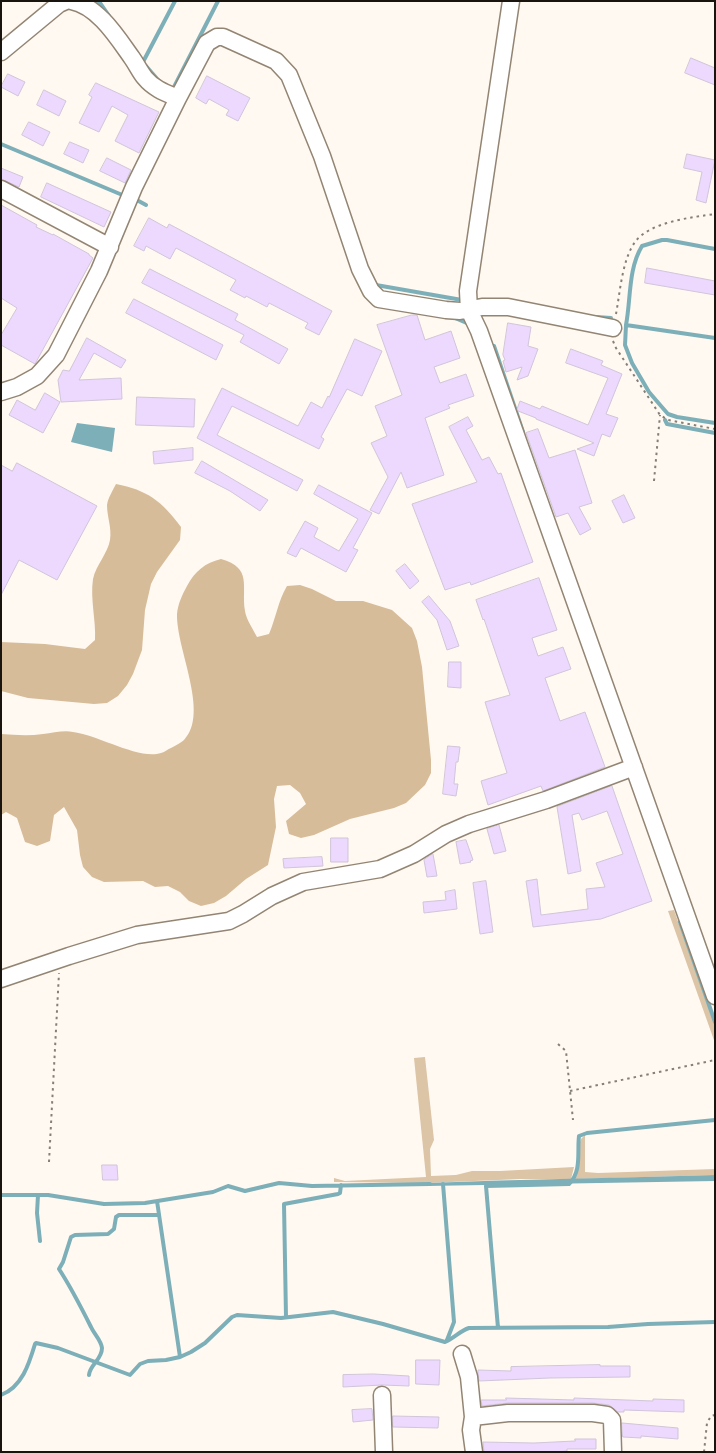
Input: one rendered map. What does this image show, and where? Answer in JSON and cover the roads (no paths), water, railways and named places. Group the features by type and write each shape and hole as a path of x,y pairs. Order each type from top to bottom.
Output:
{"street":[{"path":"1,52 66,1"},
{"path":"71,1 90,9 101,18 145,78 158,90 178,98"},
{"path":"511,1 468,291 469,310 482,340 715,996"},
{"path":"1,392 17,387 37,376 56,355 110,247 126,205 178,98 208,43 217,37 223,37 276,60 289,75 322,156 360,269 371,291 379,299 446,310 508,307 613,328"},
{"path":"1,190 110,247"},
{"path":"1,979 137,935 229,921 272,896 303,882 380,869 414,854 446,834 468,824 546,800 634,767"},
{"path":"462,1354 469,1377 473,1417 471,1430 474,1452"},
{"path":"382,1395 384,1452"},
{"path":"473,1417 508,1413 593,1413 607,1416 612,1420 613,1452"}],"water":[{"path":"77,423 115,428 112,452 71,442"},
{"path":"715,1175 715,1181 427,1186 427,1183 499,1180"}],"waterway":[{"path":"93,1 100,3 109,16"},
{"path":"143,62 175,1"},
{"path":"171,89 173,89 218,1"},
{"path":"146,66 159,81"},
{"path":"1,144 120,194"},
{"path":"135,199 146,205"},
{"path":"626,325 634,264 642,246 667,240 715,249"},
{"path":"376,285 462,300"},
{"path":"596,317 611,318"},
{"path":"455,318 469,324"},
{"path":"715,338 626,325 625,345 632,363 649,392 668,414 715,423"},
{"path":"494,346 523,432"},
{"path":"665,420 667,424 715,433"},
{"path":"680,922 715,1022"},
{"path":"498,1328 486,1186 569,1184 576,1173 579,1136 587,1133 715,1120"},
{"path":"1,1195 48,1195 104,1204 145,1203 213,1192 228,1186 245,1191 279,1183 312,1186 430,1184"},
{"path":"443,1184 454,1322 447,1340"},
{"path":"286,1317 284,1204 338,1194 340,1193 341,1185"},
{"path":"38,1195 37,1213 40,1241"},
{"path":"157,1201 180,1357"},
{"path":"89,1375 91,1368 100,1356 102,1348 59,1269 71,1237 75,1235 108,1234 114,1229 116,1217 119,1215 159,1215"},
{"path":"1,1395 14,1386 24,1374 36,1343 58,1348 130,1375 140,1364 148,1361 180,1357 191,1352 205,1343 232,1317 237,1315 281,1318 333,1312 445,1342 469,1328 608,1327 715,1322"}]}
